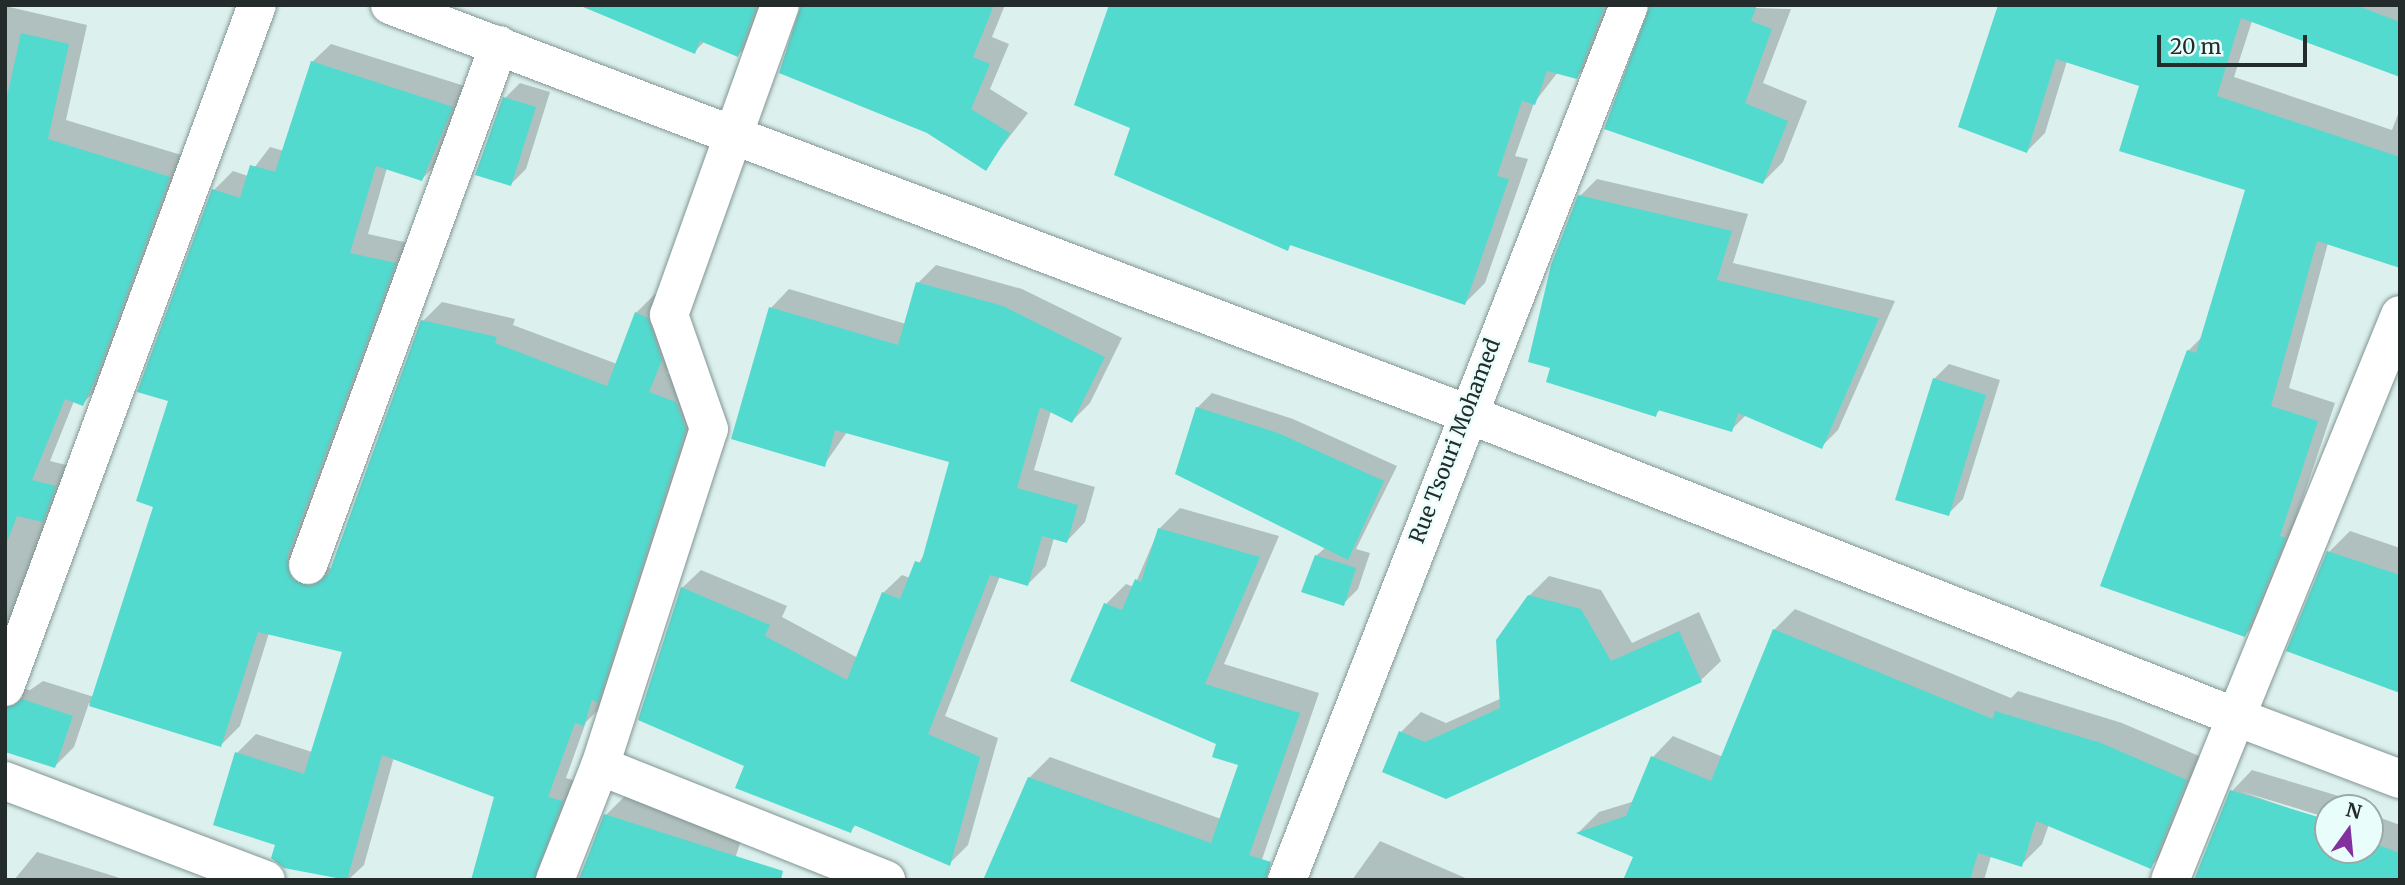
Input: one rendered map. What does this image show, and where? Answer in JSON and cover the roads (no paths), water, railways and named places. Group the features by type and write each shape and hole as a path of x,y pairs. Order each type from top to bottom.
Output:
{"street":[{"path":"5,687 257,5"},
{"path":"390,5 733,131 1465,413 2400,779"},
{"path":"555,880 600,766 709,429 669,315 780,5"},
{"name":"Rue Tsouri Mohamed","path":"1287,880 1465,413 1629,5"},
{"path":"308,565 499,45"},
{"path":"2170,880 2400,315"},
{"path":"600,766 886,880"},
{"path":"5,781 266,880"}]}
